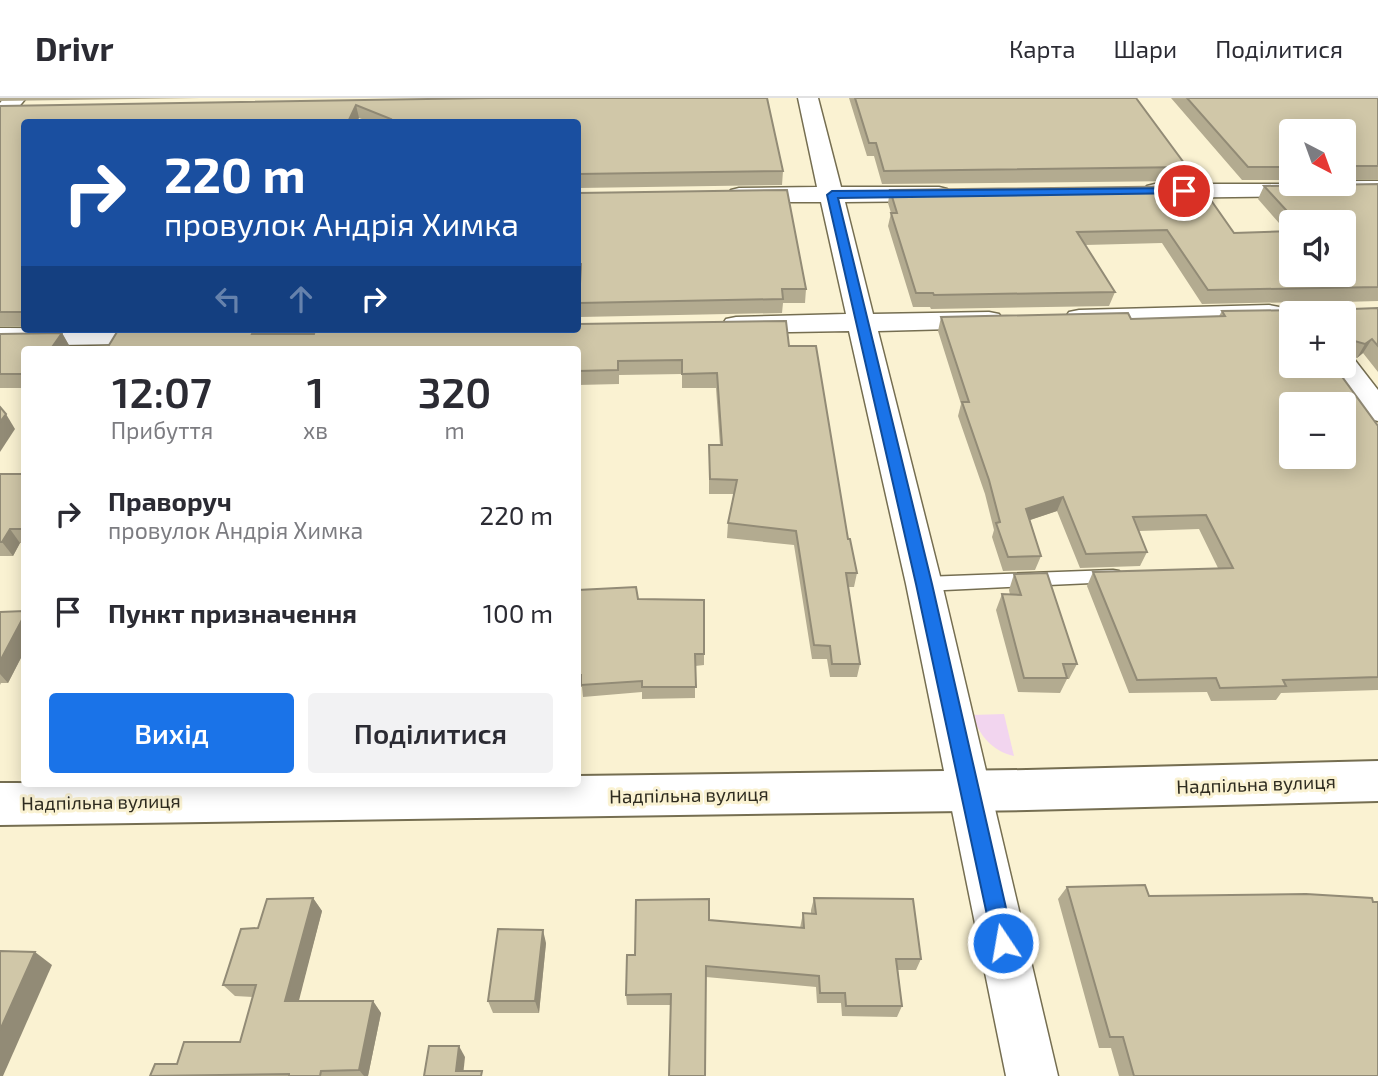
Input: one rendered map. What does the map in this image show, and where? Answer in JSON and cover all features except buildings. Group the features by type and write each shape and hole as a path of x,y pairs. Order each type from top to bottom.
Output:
{"main road":[{"name":"Надпільна вулиця","path":"0,804 970,791 1378,780"}],"street":[{"path":"807,98 924,584 1032,1076"},
{"path":"1127,192 1378,188"},
{"path":"714,196 963,194"},
{"path":"1054,318 1279,313"},
{"path":"711,326 1012,319"},
{"path":"0,337 264,333"},
{"path":"1354,378 1378,411"}],"lane":[{"path":"924,584 1135,575"}],"shaded area":[{"path":"1004,714 1014,756 988,742 972,715"}],"route":[{"path":"1003,943 953,710 832,195 1184,191"}]}
